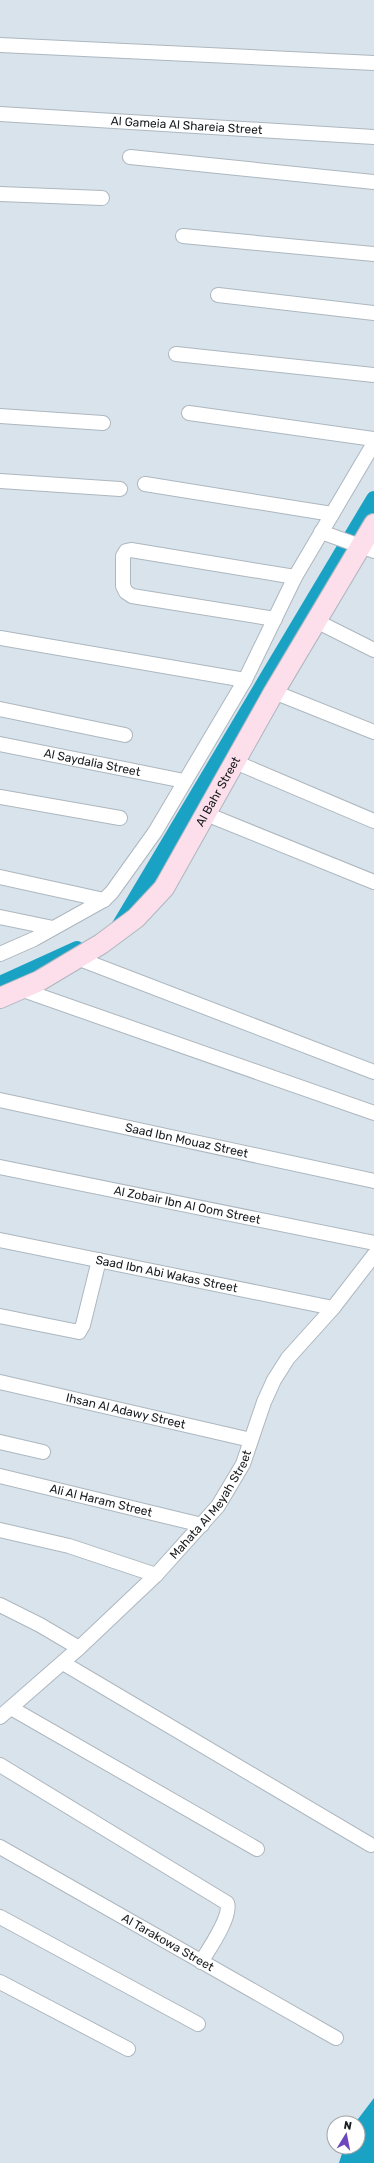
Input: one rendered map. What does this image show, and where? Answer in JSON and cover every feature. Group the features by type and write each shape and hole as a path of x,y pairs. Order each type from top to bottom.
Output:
{"street":[{"path":"0,45 374,62"},
{"name":"Al Gameia Al Shareia Street","path":"0,114 374,137"},
{"path":"130,157 374,182"},
{"path":"0,194 102,198"},
{"path":"183,236 374,254"},
{"path":"218,295 374,313"},
{"path":"176,354 374,375"},
{"path":"189,413 374,439"},
{"path":"0,416 103,424"},
{"path":"0,954 53,928 104,900 112,892 155,832 245,680 276,619 295,577 374,443"},
{"path":"0,481 120,489"},
{"path":"145,484 332,514"},
{"name":"Al Bahr Street","path":"0,998 39,981 101,944 136,918 164,888 274,692 316,621 367,549 374,524"},
{"path":"321,532 367,549"},
{"path":"276,619 132,596 126,592 123,586 123,556 126,551 130,550 295,577"},
{"path":"316,621 374,650"},
{"path":"0,638 245,680"},
{"path":"274,692 374,732"},
{"path":"0,709 125,735"},
{"name":"Al Saydalia Street","path":"0,744 184,781"},
{"path":"235,762 374,821"},
{"path":"0,797 120,818"},
{"path":"206,814 374,882"},
{"path":"0,877 104,900"},
{"path":"0,917 53,928"},
{"path":"77,958 374,1072"},
{"path":"20,989 374,1114"},
{"name":"Saad Ibn Mouaz Street","path":"0,1100 374,1181"},
{"name":"Al Zobair Ibn Al Oom Street","path":"0,1167 374,1243"},
{"name":"Saad Ibn Abi Wakas Street","path":"0,1240 333,1308"},
{"name":"Mahata Al Meyah Street","path":"0,1717 63,1663 156,1575 218,1506 243,1464 264,1402 274,1380 288,1358 333,1308 374,1255"},
{"path":"0,1316 79,1332 83,1325 99,1260"},
{"name":"Ihsan Al Adawy Street","path":"0,1382 251,1440"},
{"path":"0,1442 43,1452"},
{"name":"Ali Al Haram Street","path":"0,1476 202,1525"},
{"path":"0,1530 70,1546 156,1575"},
{"path":"0,1606 40,1625 79,1648"},
{"path":"63,1663 371,1845"},
{"path":"11,1708 256,1849"},
{"path":"0,1765 227,1903 229,1908 227,1917 201,1962"},
{"name":"Al Tarakowa Street","path":"0,1848 336,2038"},
{"path":"0,1917 198,2024"},
{"path":"0,1982 128,2049"}],"water":[{"path":"374,2098 374,2163 339,2163 342,2155 366,2155 366,2115 361,2115"}],"waterway":[{"path":"117,930 374,499"},
{"path":"0,984 77,949"}]}
